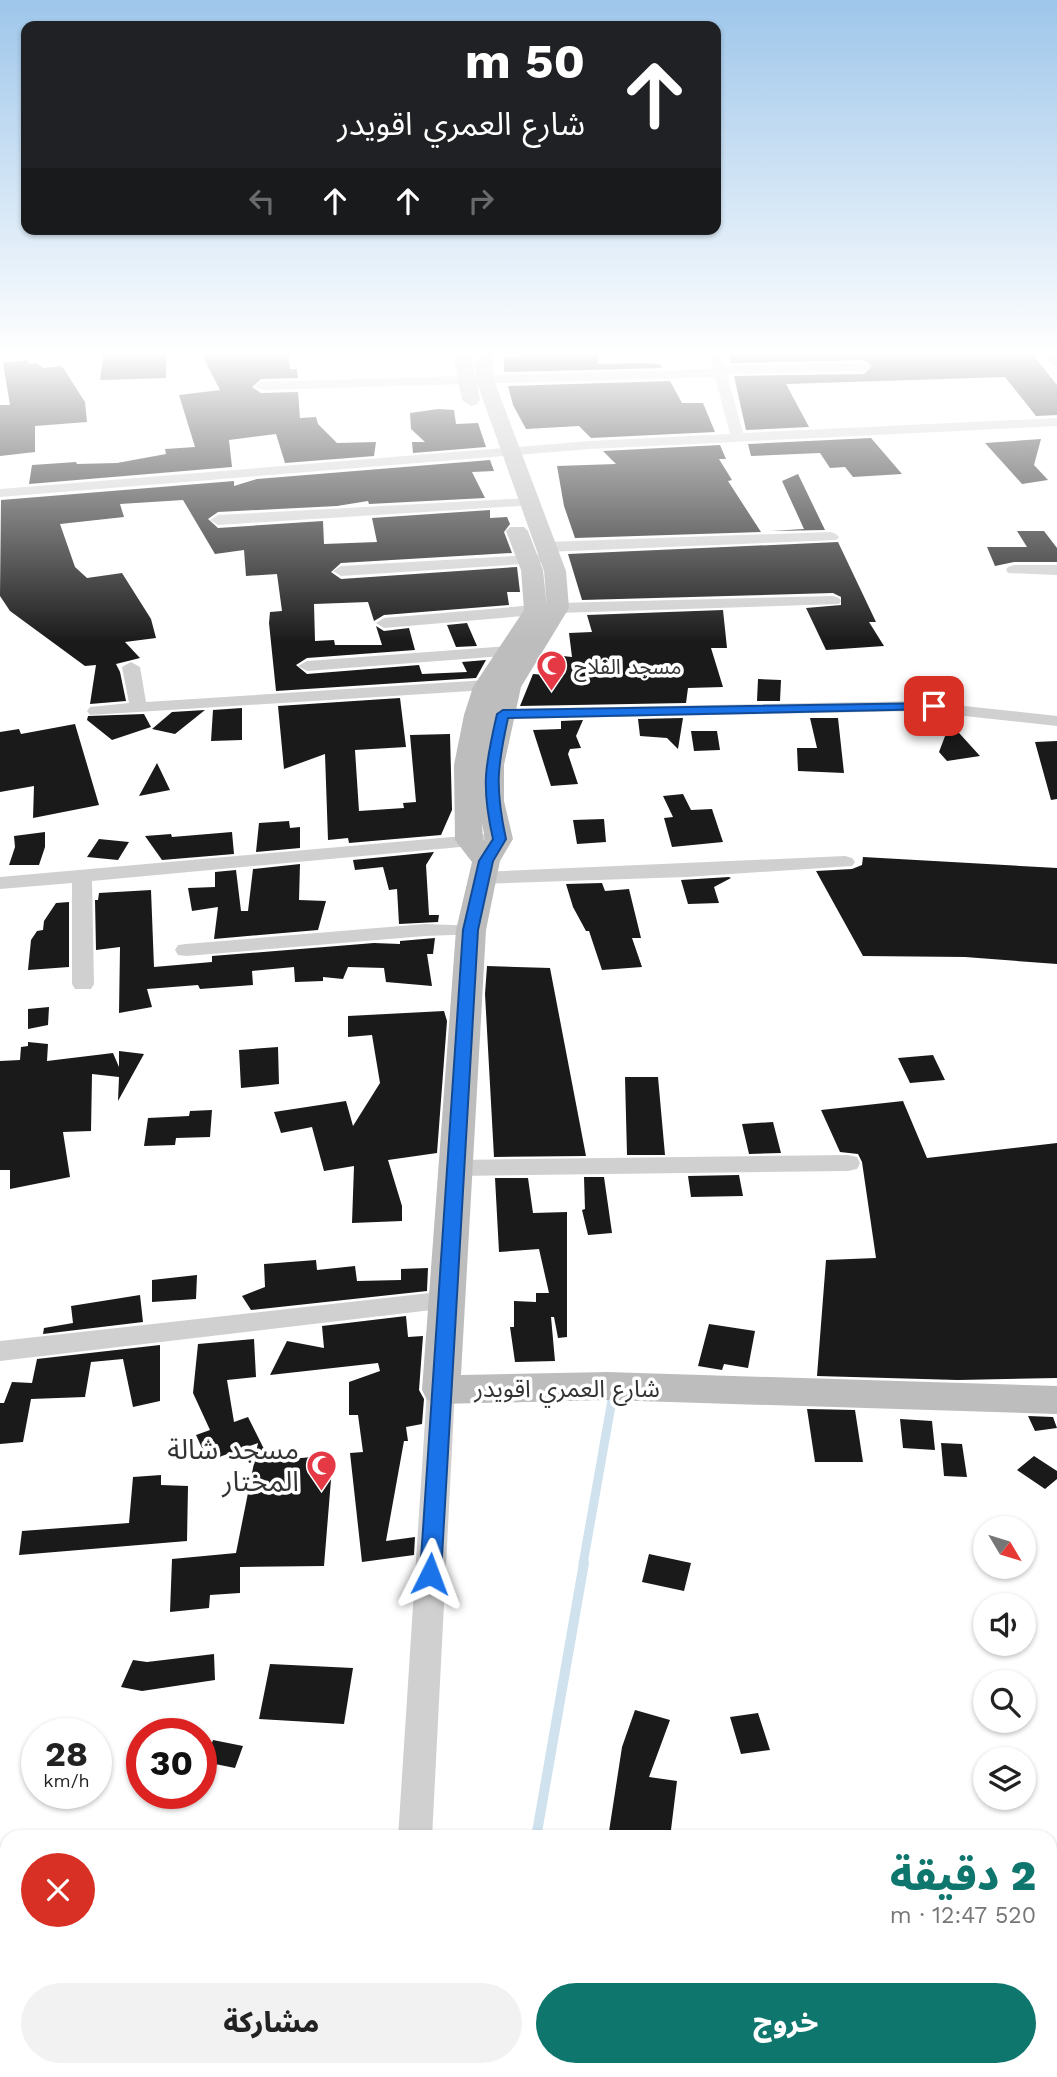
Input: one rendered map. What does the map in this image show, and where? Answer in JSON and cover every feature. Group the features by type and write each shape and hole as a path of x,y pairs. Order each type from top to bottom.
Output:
{"street":[{"path":"499,448 542,555 555,571 558,608"},
{"path":"0,493 560,448"},
{"path":"218,520 519,503"},
{"path":"341,571 831,537"},
{"path":"535,610 532,570 542,555"},
{"path":"1014,570 1057,570"},
{"path":"384,623 558,608 833,601"},
{"name":"شارع العمري اقويدر","path":"558,608 509,687 491,765 491,801 471,930 441,1390 607,1386 1057,1400"},
{"name":"شارع العمري اقويدر","path":"484,855 467,765 476,715 487,685 535,610"},
{"path":"307,666 509,651"},
{"path":"131,667 138,706"},
{"path":"96,711 138,706 487,685"},
{"path":"503,714 918,706 1057,721"},
{"path":"0,883 82,875 484,855 686,872 845,862"},
{"path":"82,875 83,984"},
{"path":"186,950 425,930 471,930"},
{"path":"454,1168 848,1163"},
{"path":"0,1351 447,1300"},
{"path":"415,1830 441,1390"}],"building":[{"path":"0,448 35,448 35,452 0,456"},
{"path":"230,448 232,467 29,484 32,465 117,463 166,454 165,449"},
{"path":"280,448 375,448 374,456 285,463"},
{"path":"413,448 475,448 413,453"},
{"path":"721,448 726,459 719,459 732,480 728,481 761,532 575,538 564,506 557,466 616,464 603,451"},
{"path":"749,448 880,448 902,474 853,477 845,467 830,468 820,453 751,456"},
{"path":"989,448 1039,448 1034,465 1048,480 1022,484"},
{"path":"490,460 494,471 472,472 485,498 369,504 368,501 337,506 218,512 208,519 218,528 323,521 324,544 377,542 372,518 490,510 490,518 507,517 510,524 504,532 512,553 341,563 331,572 341,579 517,567 520,592 507,592 509,605 384,615 374,621 368,602 314,604 315,641 334,640 335,645 382,645 376,626 384,631 409,628 415,650 307,658 296,665 307,674 419,665 422,674 467,672 462,662 486,660 476,678 276,691 269,623 270,612 282,611 277,574 246,576 244,550 215,554 183,500 120,504 124,517 60,524 75,567 87,578 122,573 151,619 156,638 125,642 140,658 116,664 126,701 90,704 96,665 85,666 10,611 0,596 1,500 234,481 234,486 257,479"},
{"path":"798,474 825,530 771,531 804,529 782,481"},
{"path":"1017,531 1044,531 1057,548 1057,562 1014,562 995,566 987,547 1027,547"},
{"path":"838,542 876,622 869,622 884,646 826,650 806,608 841,605 841,597 833,593 582,600 568,554"},
{"path":"723,610 727,648 711,648 723,687 688,688 686,703 520,706 533,674 547,675 553,655 572,657 569,633 592,632 587,615"},
{"path":"467,623 477,646 456,647 447,625"},
{"path":"758,679 781,680 780,701 757,701"},
{"path":"400,698 406,747 355,750 359,811 404,808 403,803 416,802 410,735 450,734 452,810 441,835 349,843 348,838 328,840 325,754 284,769 278,706"},
{"path":"242,708 242,740 211,741 213,710"},
{"path":"205,710 175,734 152,729 172,712"},
{"path":"144,714 151,727 112,740 87,720 88,716"},
{"path":"683,718 678,749 667,738 640,736 638,719"},
{"path":"810,718 838,718 844,773 798,771 797,748 817,748"},
{"path":"583,720 576,736 581,748 570,749 568,754 578,784 551,786 533,730 561,729 561,721"},
{"path":"950,723 980,756 947,761 939,752"},
{"path":"75,724 99,805 33,818 34,786 0,792 0,732 19,729 21,734"},
{"path":"691,731 717,731 720,750 694,751"},
{"path":"1057,741 1057,799 1051,800 1035,742"},
{"path":"157,763 170,790 139,796"},
{"path":"683,794 691,810 712,809 723,842 672,847 664,818 673,817 663,796"},
{"path":"604,819 606,842 577,844 573,820"},
{"path":"289,821 290,828 300,827 300,848 256,852 259,823"},
{"path":"45,832 45,847 39,865 9,865 15,847 14,836"},
{"path":"232,832 234,854 162,860 145,836 171,834 172,837"},
{"path":"99,839 129,842 118,860 87,857"},
{"path":"434,852 426,865 429,915 439,915 438,922 399,924 397,889 389,890 383,867 355,870 353,860"},
{"path":"863,857 1057,868 1057,964 965,957 863,956 816,871 852,869 862,865"},
{"path":"300,864 299,900 326,901 318,930 214,939 218,907 192,911 188,888 215,887 215,872 236,870 241,911 248,911 253,869"},
{"path":"731,878 714,887 719,903 688,904 681,880"},
{"path":"602,883 605,891 629,889 641,938 632,938 642,967 602,970 589,931 586,931 573,907 566,884"},
{"path":"151,890 154,967 212,962 212,956 374,943 400,944 400,941 435,938 433,954 427,954 432,986 386,982 384,968 348,967 343,979 323,977 323,981 295,982 294,967 252,971 253,985 147,989 152,1007 119,1013 120,947 96,950 95,900 98,900 99,893"},
{"path":"69,902 69,967 28,970 31,940 37,931 43,930 44,921 56,903"},
{"path":"487,966 550,968 586,1156 494,1157 485,994"},
{"path":"49,1007 48,1025 28,1029 28,1009"},
{"path":"444,1011 447,1021 437,1153 388,1160 402,1206 402,1221 352,1223 354,1166 324,1171 312,1127 281,1133 274,1112 346,1101 353,1126 380,1083 372,1035 348,1037 348,1016"},
{"path":"28,1042 48,1044 47,1061 113,1053 119,1067 119,1051 144,1054 118,1101 119,1077 92,1074 91,1131 63,1132 70,1177 10,1189 10,1170 0,1170 0,1061 20,1060 21,1047 28,1046"},
{"path":"278,1047 279,1084 241,1088 239,1050"},
{"path":"933,1055 945,1080 910,1083 898,1058"},
{"path":"625,1077 658,1077 665,1155 627,1155"},
{"path":"903,1101 927,1158 1057,1143 1057,1378 958,1380 817,1376 826,1260 876,1258 862,1162 858,1154 840,1152 821,1110"},
{"path":"212,1110 210,1137 176,1138 175,1145 144,1146 148,1118 189,1116 190,1111"},
{"path":"773,1122 781,1153 749,1154 742,1124"},
{"path":"739,1175 743,1196 691,1197 688,1176"},
{"path":"584,1177 604,1177 612,1233 588,1235 582,1210 585,1209"},
{"path":"495,1178 528,1178 533,1213 567,1212 567,1337 558,1338 554,1317 551,1317 555,1361 515,1362 510,1327 514,1327 514,1301 536,1302 536,1293 549,1293 539,1249 499,1252"},
{"path":"316,1260 317,1270 355,1266 357,1281 401,1280 401,1269 428,1268 427,1291 251,1310 242,1296 265,1287 264,1264"},
{"path":"197,1275 196,1299 152,1302 152,1280"},
{"path":"140,1295 143,1322 43,1334 44,1328 73,1323 71,1306"},
{"path":"406,1316 408,1337 423,1336 419,1390 424,1399 422,1424 406,1427 408,1441 404,1441 386,1541 415,1537 414,1555 362,1562 350,1453 363,1452 358,1415 349,1415 349,1382 380,1371 378,1363 270,1375 287,1341 324,1348 322,1326"},
{"path":"709,1324 755,1331 748,1368 724,1364 722,1370 698,1366"},
{"path":"254,1339 256,1377 227,1380 234,1422 248,1417 270,1461 333,1455 324,1566 240,1567 240,1593 210,1595 209,1608 170,1612 172,1559 236,1553 258,1443 208,1461 196,1435 210,1430 193,1393 198,1344"},
{"path":"160,1345 160,1401 133,1407 123,1359 91,1362 85,1397 31,1399 23,1442 0,1444 0,1403 4,1403 12,1382 32,1383 37,1359"},
{"path":"807,1409 855,1410 863,1462 815,1462"},
{"path":"1028,1416 1053,1417 1057,1428 1035,1431"},
{"path":"900,1419 932,1421 935,1450 903,1448"},
{"path":"941,1443 962,1444 967,1477 944,1476"},
{"path":"1034,1456 1057,1471 1057,1479 1045,1489 1017,1470"},
{"path":"161,1475 161,1485 188,1486 187,1541 19,1555 22,1531 129,1523 133,1477"},
{"path":"649,1554 691,1563 684,1591 642,1582"},
{"path":"214,1654 215,1680 142,1691 121,1687 133,1660 147,1662"},
{"path":"270,1664 353,1668 344,1724 259,1719"},
{"path":"635,1710 670,1720 649,1777 677,1781 671,1830 609,1830 622,1747"},
{"path":"758,1713 770,1750 741,1754 730,1717"},
{"path":"217,1741 243,1746 235,1768 217,1764"}],"waterway":[{"path":"583,1564 612,1400"},
{"path":"537,1830 584,1563"}],"place":[{"name":"مسجد الفلاح","path":"551,693"},
{"name":"مسجد شالة المختار","path":"322,1492"}],"route":[{"path":"430,1574 471,930 486,861 499,839 491,801 491,765 503,714 934,706"}]}
